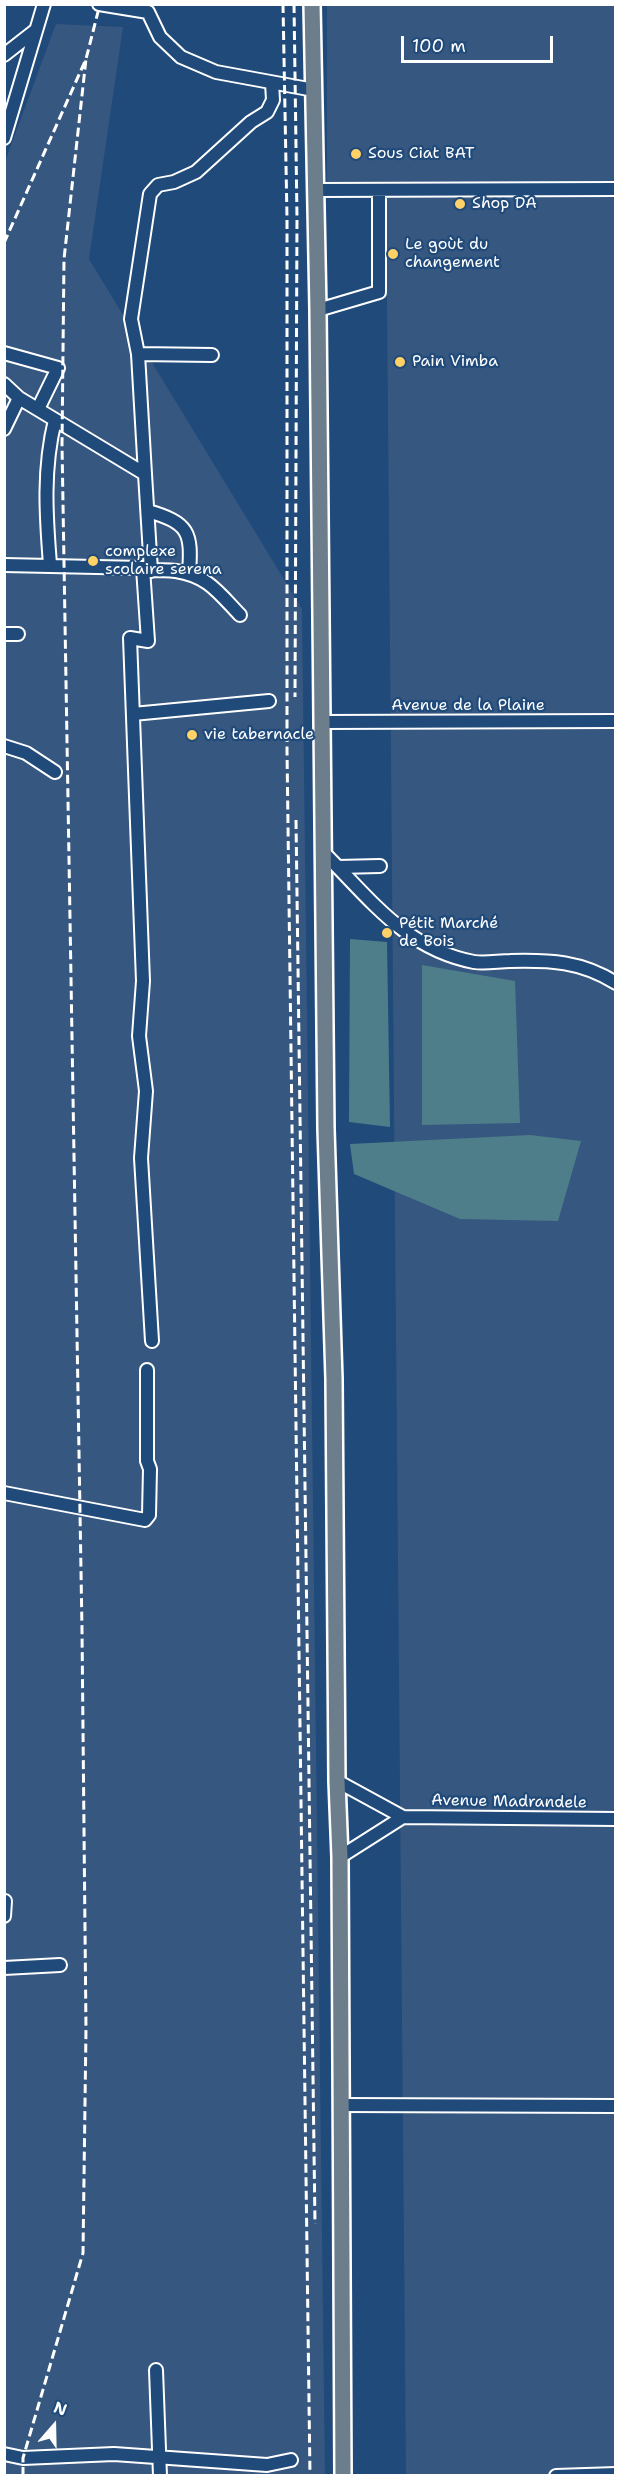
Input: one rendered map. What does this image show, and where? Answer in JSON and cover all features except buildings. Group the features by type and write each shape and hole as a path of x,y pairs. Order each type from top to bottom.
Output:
{"main road":[{"path":"312,4 318,310 321,722 325,854 326,1129 334,1402 336,1781 340,1857 343,2475"}],"street":[{"path":"4,138 44,4"},
{"path":"99,4 148,12 160,37 181,57 216,72 314,90"},
{"path":"4,55 36,30"},
{"path":"152,1341 141,1158 146,1091 139,1036 143,981 130,638 148,641 148,511 138,354 131,329 132,312 150,194 158,185 174,182 196,172 251,122 267,112 273,100 272,83"},
{"path":"316,190 615,189"},
{"path":"318,310 379,292 379,190"},
{"path":"4,353 58,369 38,409"},
{"path":"138,354 212,355"},
{"path":"4,384 19,398 145,474"},
{"path":"4,429 19,398"},
{"path":"50,564 45,489 49,443 55,420"},
{"path":"148,511 167,517 187,534 191,544 189,573"},
{"path":"4,565 50,564 189,573 207,580 240,615"},
{"path":"4,634 18,634"},
{"path":"133,714 269,701"},
{"name":"Avenue de la Plaine","path":"321,722 615,721"},
{"path":"4,746 26,753 55,772"},
{"path":"325,854 404,933 435,950 476,962 552,960 573,963 597,971 615,983"},
{"path":"338,867 380,867"},
{"path":"4,1493 145,1520 149,1515 150,1469 147,1461 147,1370"},
{"path":"336,1781 403,1817 340,1857"},
{"name":"Avenue Madrandele","path":"403,1817 615,1819"},
{"path":"4,1916 5,1901"},
{"path":"4,1968 60,1965"},
{"path":"341,2105 615,2106"},
{"path":"156,2370 160,2475"},
{"path":"4,2454 23,2458 114,2454 267,2465 291,2460"},
{"path":"556,2475 615,2474"}],"shaded area":[{"path":"327,5 615,5 615,2475 406,2475 386,191 327,191"},
{"path":"56,24 123,27 89,259 302,609 325,2475 5,2475 4,164"}],"green space":[{"path":"350,939 387,942 390,1127 349,1122"},
{"path":"422,965 515,981 520,1123 422,1125"},
{"path":"530,1135 581,1141 558,1221 460,1219 354,1174 350,1144"}],"railway":[{"path":"4,243 86,59 100,4"},
{"path":"283,4 287,218 287,750 310,2476"},
{"path":"294,4 297,219 295,697"},
{"path":"23,2476 23,2458 83,2253 86,2029 82,1630 62,444 64,259 86,59"},
{"path":"296,820 315,2224"}],"place":[{"name":"Sous Ciat BAT","path":"356,154"},
{"name":"Shop DA","path":"460,204"},
{"name":"Le goùt du changement","path":"393,254"},
{"name":"Pain Vimba","path":"400,362"},
{"name":"complexe scolaire serena","path":"93,561"},
{"name":"vie tabernacle","path":"192,735"},
{"name":"Pétit Marché de Bois","path":"387,933"}]}
